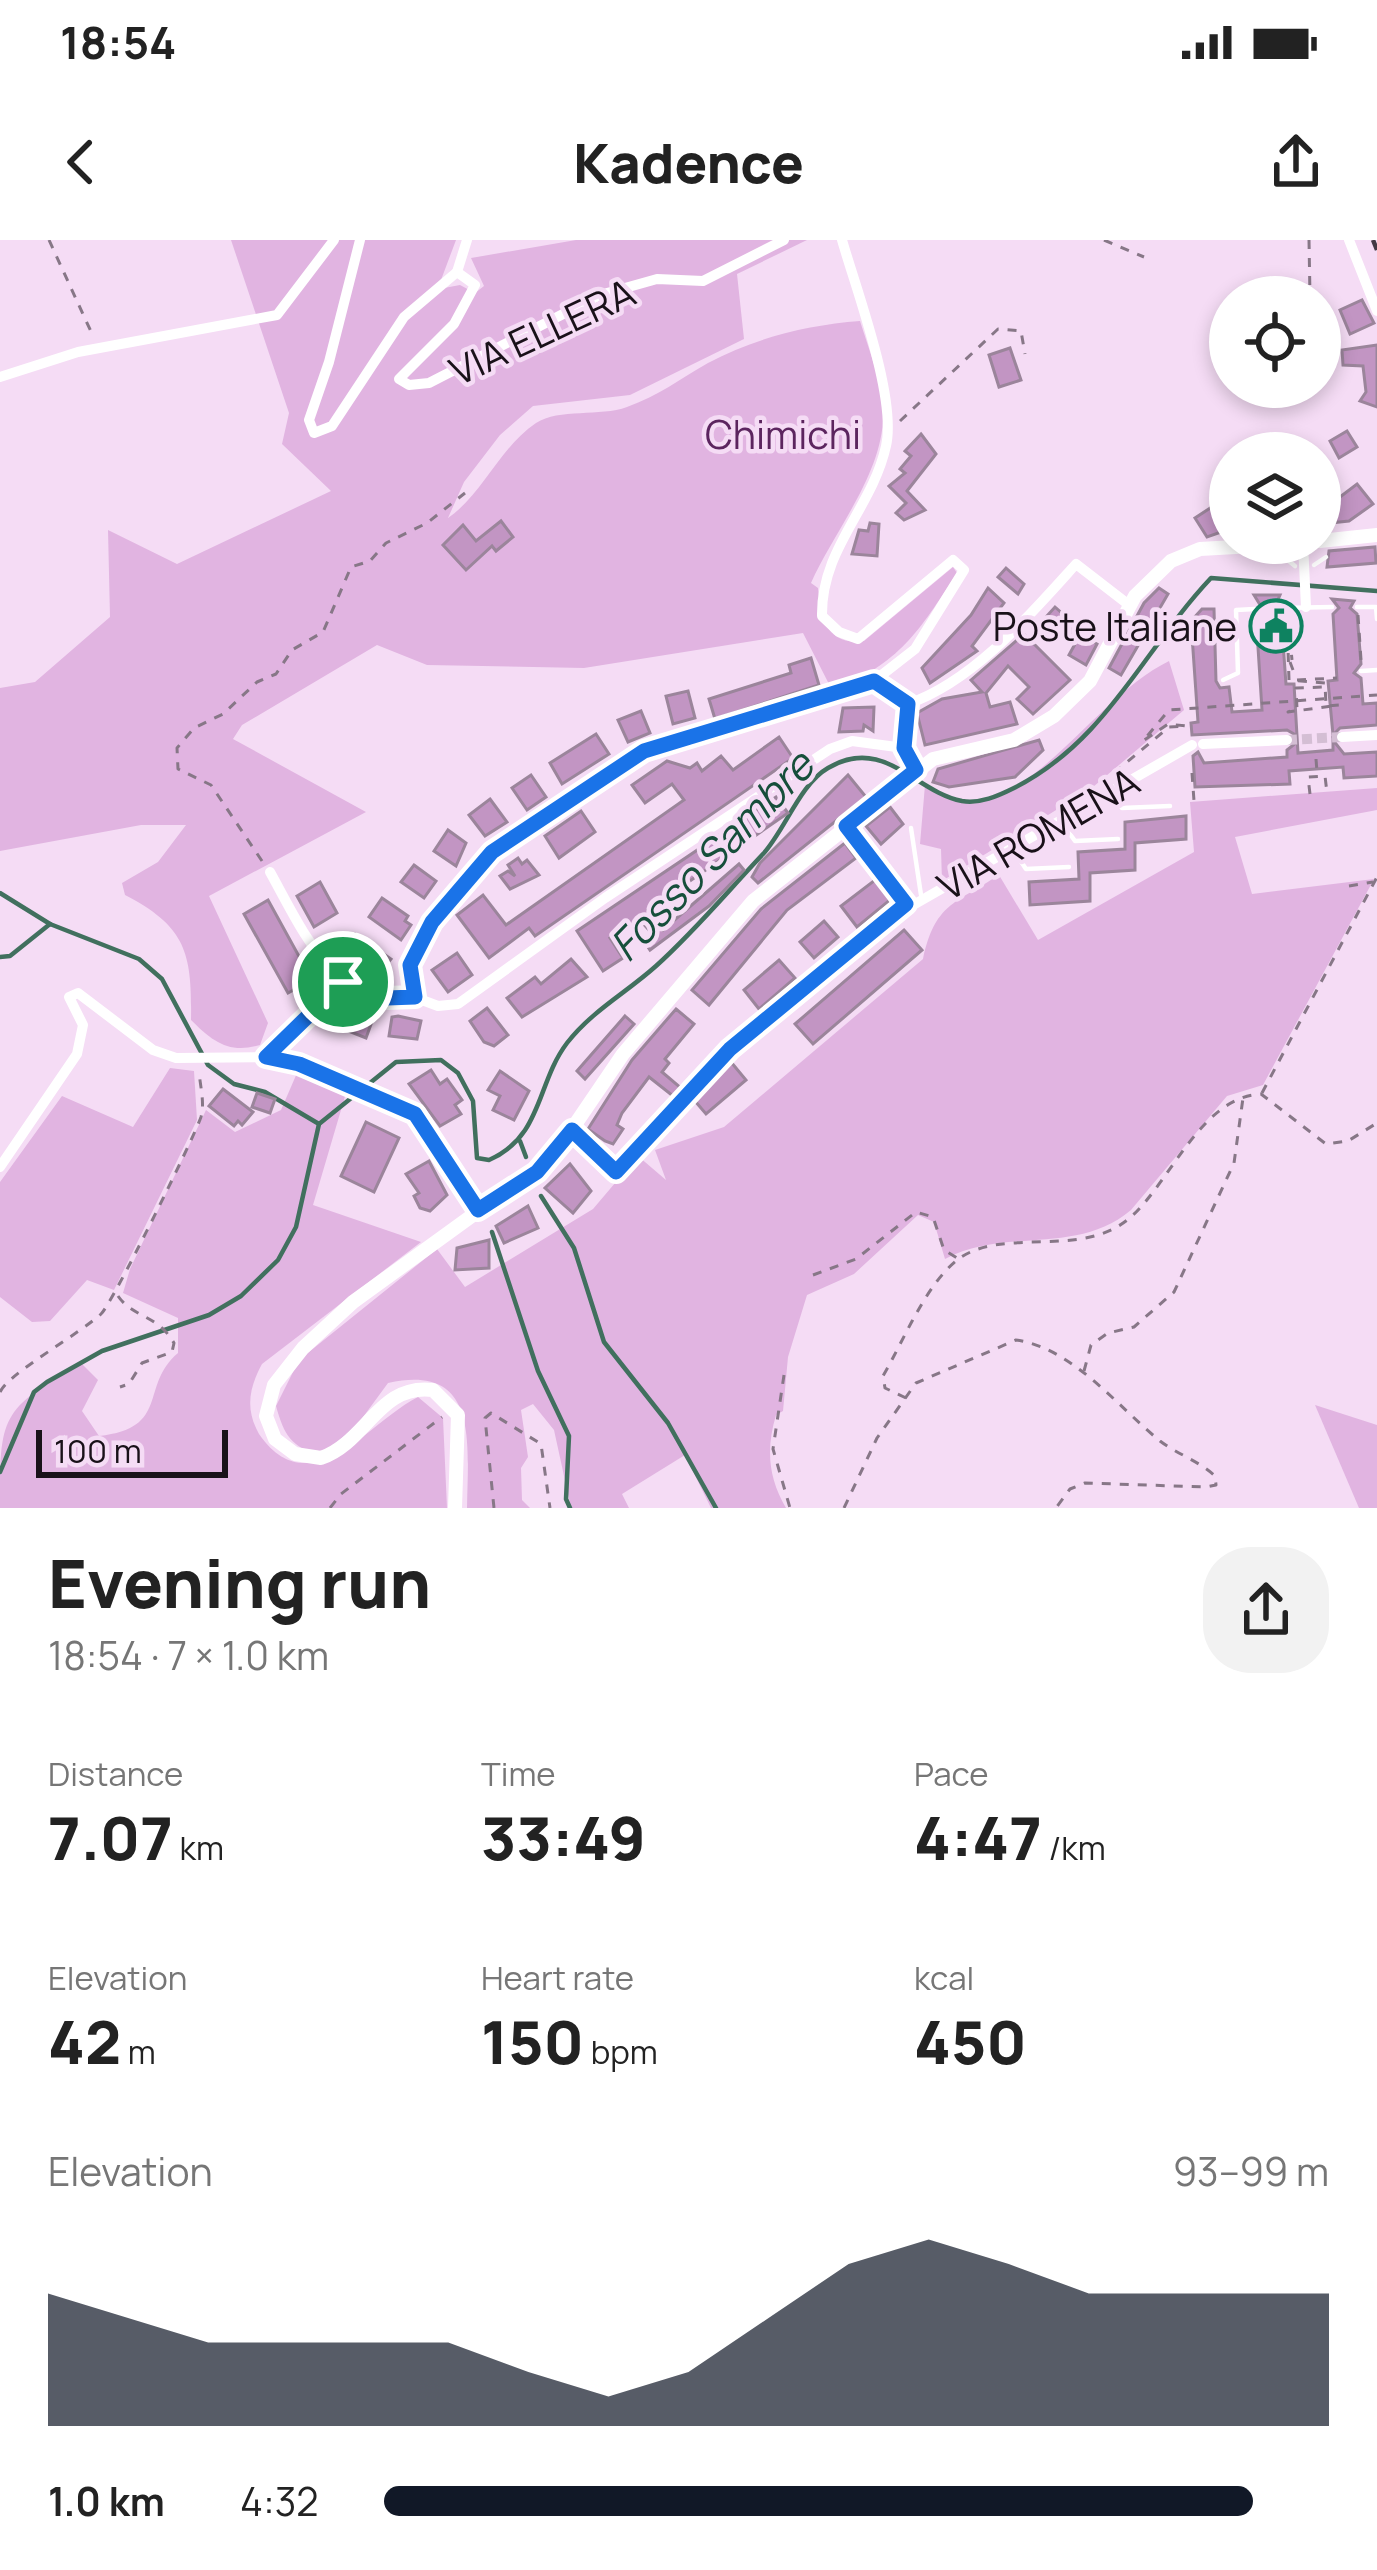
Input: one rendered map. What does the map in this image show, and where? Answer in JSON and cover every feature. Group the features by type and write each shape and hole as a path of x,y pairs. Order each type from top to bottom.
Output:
{"street":[{"path":"0,376 99,349 277,315 334,240"},
{"path":"359,240 329,362 309,420 314,433 332,426 404,317 457,272"},
{"name":"VIA ELLERA","path":"467,240 457,272 475,285 454,324 399,379 410,385 429,383 600,295 657,279 703,281 784,240"},
{"path":"415,997 410,965 432,922 492,852 644,751 874,681 915,649 964,570 953,560 858,639 839,632 822,616 822,583 840,536 869,492 887,436 871,338 842,240"},
{"path":"1349,240 1377,311"},
{"path":"1341,539 1377,535"},
{"path":"455,1508 459,1456 454,1408 433,1390 403,1390 338,1452 321,1459 296,1454 275,1439 266,1416 274,1385 304,1348 353,1302 537,1172 623,1054 753,901 933,758 1014,740 1054,716 1090,681 1129,605 1171,561 1209,548"},
{"path":"908,704 940,693 1045,599 1076,564 1129,605"},
{"path":"1304,564 1306,602"},
{"path":"874,681 908,704"},
{"path":"908,704 904,748 915,771"},
{"path":"1342,737 1377,735"},
{"name":"VIA ROMENA","path":"846,826 906,904 921,901 1014,851 1198,745 1287,740"},
{"path":"270,872 319,958 343,982 387,998 415,997 438,1006 458,1004 605,898 830,749 852,741 904,748"},
{"path":"572,1130 616,1172 716,1062 906,904"},
{"path":"0,1167 77,1054 82,1025 69,997 88,995 153,1050 176,1058 266,1057 373,1094 415,1114 478,1210"}],"lane":[{"path":"1281,608 1306,602 1332,607"},
{"path":"1357,607 1376,607 1377,619"},
{"path":"1223,680 1238,673 1236,610 1255,609"},
{"path":"1361,669 1377,670"},
{"path":"1110,794 1122,808 1171,806"},
{"path":"1062,823 1075,841 1118,839"},
{"path":"911,828 921,901"},
{"path":"1014,851 1026,869 1069,867"}],"path":[{"path":"49,240 99,349"},
{"path":"1104,240 1113,248 1144,256"},
{"path":"1310,240 1310,276"},
{"path":"887,436 915,401 998,329 1021,331 1025,354"},
{"path":"270,872 211,785 178,769 177,748 194,728 223,715 257,682 276,674 292,650 323,632 351,567 370,561 386,543 428,523 465,493"},
{"path":"1357,607 1361,669"},
{"path":"1293,680 1285,617 1288,617 1293,680 1296,685 1325,686"},
{"path":"1324,668 1324,679"},
{"path":"1310,669 1310,680"},
{"path":"1293,680 1337,678"},
{"path":"1325,686 1326,706 1339,709 1288,712 1297,709 1296,688 1325,686"},
{"path":"1114,773 1169,728 1186,726 1168,724 1143,741 1169,710 1377,695"},
{"path":"1316,759 1317,774"},
{"path":"1192,773 1194,801"},
{"path":"1310,794 1308,777 1317,774 1325,776 1327,793"},
{"path":"1349,886 1376,879"},
{"path":"1261,1094 1376,879"},
{"path":"266,1057 343,982"},
{"path":"0,1392 9,1377 44,1360 102,1313 117,1294 202,1114 208,1056"},
{"path":"910,1392 885,1388 883,1376 946,1270 959,1259 1109,1232 1135,1214 1229,1100 1261,1094 1326,1144 1348,1141 1377,1124"},
{"path":"1084,1375 1091,1345 1108,1333 1134,1327 1174,1292 1234,1163 1243,1096"},
{"path":"813,1275 856,1259 905,1220 924,1211 940,1229 946,1254 959,1259"},
{"path":"117,1294 124,1305 162,1324 174,1343 164,1358 142,1364 129,1384 120,1387"},
{"path":"844,1508 877,1438 910,1392 1007,1340 1030,1342 1084,1375 1161,1441 1210,1471 1216,1485 1085,1483 1070,1489 1056,1508"},
{"path":"784,1375 773,1449 790,1508"},
{"path":"330,1508 341,1493 454,1408"},
{"path":"494,1508 485,1418 491,1414 541,1444 550,1508"}],"green space":[{"name":"Chimichi","path":"231,240 456,240 441,280 444,288 460,285 475,293 484,286 471,258 576,240 807,240 737,274 744,339 630,395 533,406 500,435 464,482 448,518 523,433 545,418 627,407 744,346 801,329 860,321 880,389 881,434 867,478 811,583 818,588 824,619 841,639 864,641 953,567 957,573 906,644 875,669 832,690 803,633 584,668 427,665 377,645 242,725 233,739 366,812 209,896 268,1023 260,1045 239,1048 214,1040 191,1020 190,977 182,945 162,919 125,895 122,883 158,862 186,825 141,825 0,851 0,688 35,682 110,617 108,530 177,564 331,491 282,444 289,413"},
{"path":"1169,661 1184,710 1093,787 942,881 941,849 920,844 925,785 964,801 1002,793 1050,761 1120,696"},
{"path":"1377,788 1377,810 1235,837 1252,894 1374,879 1263,1085 1227,1096 1131,1210 1087,1233 991,1244 945,1259 934,1222 918,1215 854,1274 807,1295 788,1357 783,1411 776,1415 771,1440 772,1474 786,1508 711,1508 685,1455 622,1494 629,1508 571,1508 554,1430 533,1404 521,1410 528,1457 521,1468 522,1500 530,1508 467,1508 468,1458 462,1413 453,1396 439,1385 418,1380 388,1383 358,1424 321,1456 296,1444 286,1432 276,1406 299,1360 437,1249 465,1287 593,1209 638,1156 666,1180 655,1150 724,1127 923,959 940,916 999,875 1038,940 1194,852 1190,802"},
{"path":"170,1068 194,1071 197,1120 114,1290 87,1280 50,1321 32,1322 0,1297 0,1182 62,1096 133,1127"},
{"path":"297,1073 346,1093 313,1205 421,1242 262,1364 250,1399 255,1425 279,1455 299,1463 319,1461 340,1452 418,1397 443,1418 447,1508 0,1508 1,1453 10,1418 55,1379 82,1364 98,1380 82,1411 99,1436 121,1431 145,1415 159,1379 178,1353 178,1318 123,1293 130,1269 206,1110 235,1132 281,1110"},
{"path":"1315,1405 1377,1425 1377,1508 1359,1508"}],"building":[{"path":"1362,300 1374,323 1350,334 1341,310"},
{"path":"1377,345 1377,407 1360,401 1366,392 1363,366 1343,365 1342,350"},
{"path":"1010,348 1021,380 999,387 989,355"},
{"path":"1347,431 1357,447 1341,457 1341,435"},
{"path":"921,434 936,454 907,491 925,510 904,520 896,513 906,503 889,486 905,473 900,469 911,456 905,451"},
{"path":"1357,484 1373,504 1341,522 1341,496"},
{"path":"1209,509 1209,536 1207,537 1195,518"},
{"path":"501,521 513,537 496,551 492,546 466,570 443,545 463,525 476,541"},
{"path":"870,523 879,524 877,556 852,554 859,530 868,531"},
{"path":"1375,547 1376,563 1327,567 1341,564 1341,550"},
{"path":"1006,568 1024,584 1018,594 998,577"},
{"path":"988,588 1004,603 972,646 977,651 930,683 922,668 971,615"},
{"path":"1159,588 1168,594 1121,675 1109,668 1144,603"},
{"path":"1254,595 1280,595 1274,609 1281,615 1286,684 1294,684 1298,753 1333,750 1333,740 1344,754 1377,752 1377,776 1344,778 1343,767 1289,771 1290,784 1195,787 1193,756 1198,752 1204,763 1287,757 1287,750 1296,743 1287,730 1192,735 1191,723 1198,722 1191,621 1202,609 1214,609 1216,681 1220,688 1229,687 1232,712 1262,710 1256,616 1262,608"},
{"path":"1332,599 1354,601 1350,608 1357,614 1361,664 1354,673 1361,678 1363,704 1377,703 1377,725 1340,728 1333,735 1328,681 1337,680 1333,614 1339,608"},
{"path":"1055,607 1073,623 1069,628 1097,644 1086,665 1069,655 1075,644 1045,618"},
{"path":"1024,634 1070,680 1033,714 1017,699 1029,687 1008,666 986,693 990,707 1010,702 1017,724 925,745 917,713 942,699 982,692 971,680"},
{"path":"811,658 819,685 715,719 709,699 791,673 789,665"},
{"path":"688,691 695,718 673,724 666,696"},
{"path":"874,707 873,731 864,725 863,731 839,732 843,708"},
{"path":"641,711 650,733 628,742 618,720"},
{"path":"596,734 609,754 562,784 550,763"},
{"path":"779,737 793,758 535,936 529,928 489,958 457,915 483,895 506,925 684,800 672,784 645,803 632,785 667,761 690,768 697,763 702,771 721,756 733,770"},
{"path":"1039,740 1043,750 1015,777 949,787 933,782 938,769"},
{"path":"531,775 546,797 527,810 512,788"},
{"path":"848,775 866,797 758,883 752,877 760,863"},
{"path":"776,797 788,813 648,910 663,930 739,864 744,870 709,906 650,950 646,944 655,937 640,920 610,938 623,958 603,971 577,931"},
{"path":"490,799 507,822 485,836 469,815"},
{"path":"890,807 903,824 881,844 866,826"},
{"path":"581,811 595,832 559,858 545,836"},
{"path":"1186,816 1186,839 1135,843 1135,870 1090,873 1090,901 1030,905 1029,882 1079,879 1078,852 1125,849 1125,822"},
{"path":"448,830 466,843 456,866 434,851"},
{"path":"845,843 856,858 787,910 709,1005 692,990 761,909"},
{"path":"518,858 522,864 527,860 539,875 510,889 500,876 508,871 515,876 508,865"},
{"path":"414,865 436,881 424,898 401,882"},
{"path":"875,880 890,900 857,927 841,906"},
{"path":"320,882 337,913 314,927 297,896"},
{"path":"382,898 408,916 405,921 411,925 401,940 369,917"},
{"path":"268,900 312,980 288,993 244,914"},
{"path":"824,921 838,937 814,958 800,942"},
{"path":"904,930 922,950 813,1044 795,1024"},
{"path":"355,934 391,959 377,976 354,965 343,948"},
{"path":"457,953 472,975 448,992 432,970"},
{"path":"571,959 587,977 522,1017 507,998 535,977 541,984"},
{"path":"779,960 795,978 759,1009 744,990"},
{"path":"340,1007 374,1016 366,1038 336,1026"},
{"path":"487,1008 508,1035 494,1046 484,1042 470,1021"},
{"path":"676,1009 694,1024 665,1059 669,1063 662,1072 681,1088 673,1096 649,1077 622,1113 617,1125 623,1129 613,1144 605,1141 588,1129 632,1060"},
{"path":"625,1016 634,1024 585,1079 577,1071"},
{"path":"392,1017 421,1021 417,1039 389,1036"},
{"path":"731,1062 746,1080 706,1114 695,1101"},
{"path":"431,1070 440,1084 447,1079 462,1100 455,1105 461,1114 440,1126 409,1084"},
{"path":"500,1071 529,1091 514,1120 493,1110 500,1096 488,1090"},
{"path":"223,1089 253,1112 242,1125 238,1121 234,1126 209,1106"},
{"path":"257,1093 275,1099 270,1113 252,1107"},
{"path":"366,1122 399,1138 374,1192 341,1176"},
{"path":"429,1161 447,1195 430,1211 420,1208 414,1196 419,1193 406,1174"},
{"path":"570,1164 591,1191 573,1213 545,1188"},
{"path":"528,1206 538,1228 504,1243 496,1226"},
{"path":"489,1240 489,1268 455,1270 457,1248"}],"waterway":[{"name":"Fosso Sambre","path":"0,1472 34,1392 47,1382 102,1351 209,1315 241,1296 278,1260 296,1227 319,1124 396,1062 441,1060 458,1073 473,1101 477,1158 489,1160 507,1150 529,1123 567,1043 697,925 763,854 809,785 828,768 866,758 898,769 945,796 969,802 989,799 1046,768 1074,745 1211,578 1377,591"},
{"path":"0,893 50,924"},
{"path":"0,957 10,956 50,924 139,959 162,979 208,1065 234,1084 265,1092 319,1124"},
{"path":"520,1141 526,1157"},
{"path":"541,1196 574,1248 604,1342 668,1423 716,1508"},
{"path":"492,1232 538,1371 569,1436 566,1499 570,1508"}],"tunnel":[{"path":"1287,740 1342,737"}],"railway":[{"path":"1373,240 1377,250"}],"place":[{"name":"Poste Italiane","path":"1276,626"}],"route":[{"path":"874,681 896,691 908,704 904,748 916,770 846,826 906,904 775,1017 730,1049 688,1088 616,1172 572,1130 537,1172 478,1210 415,1114 299,1064 266,1057 343,982 387,998 415,997 410,965 432,922 492,852 644,751 848,693 874,681"}]}
